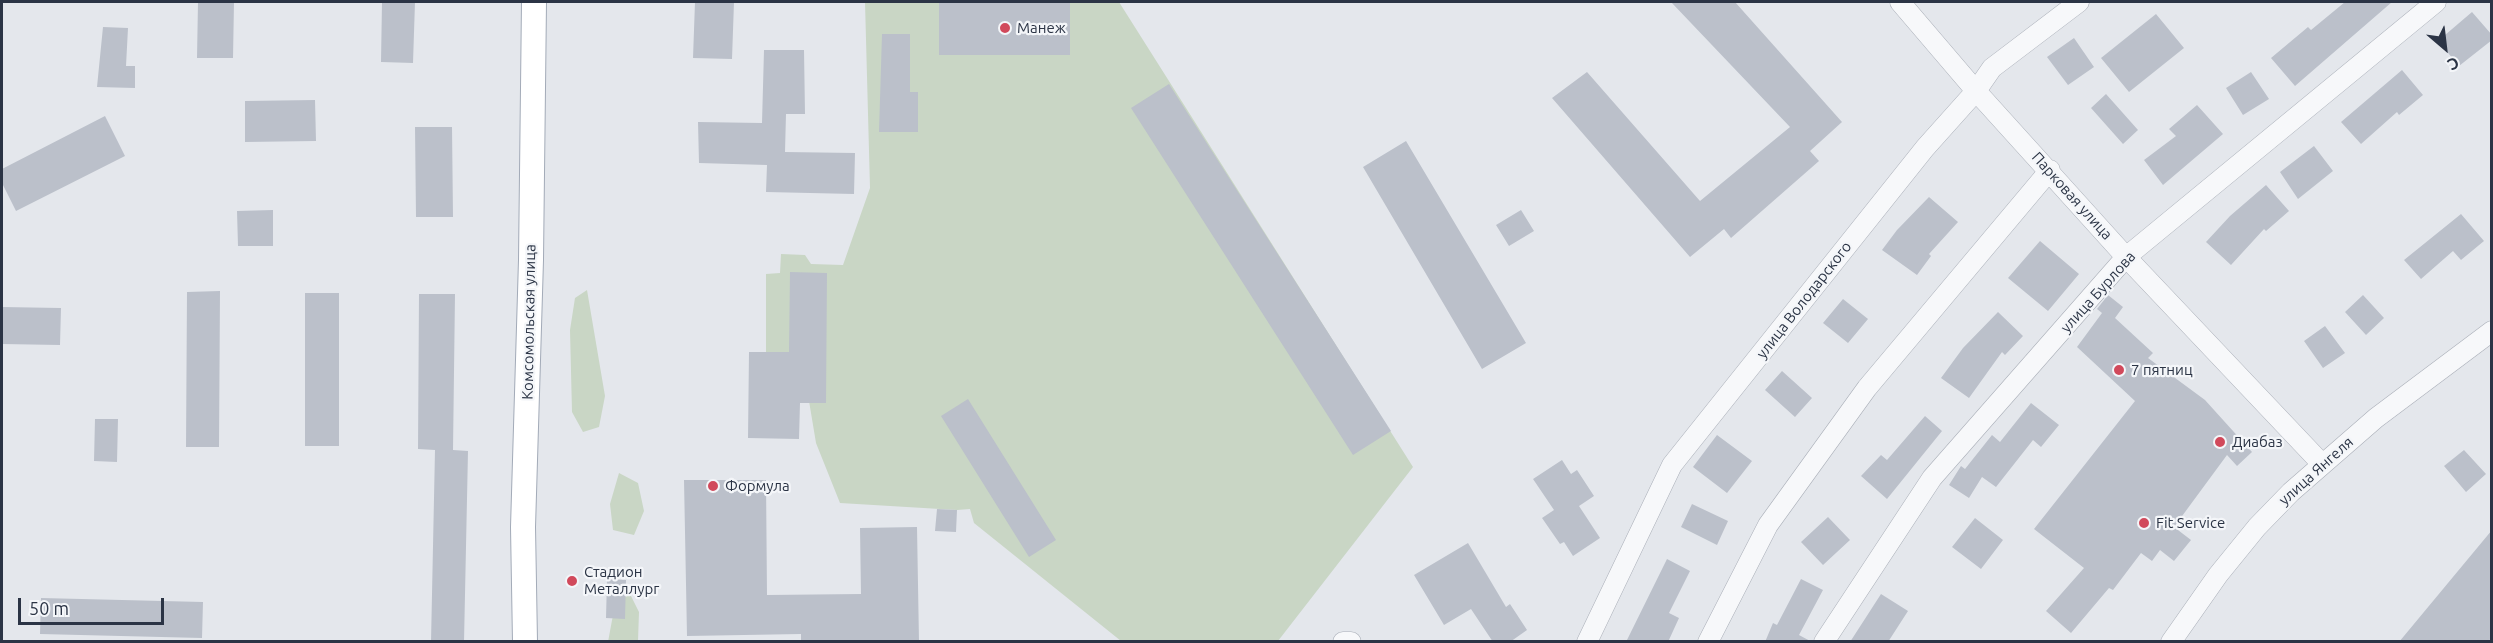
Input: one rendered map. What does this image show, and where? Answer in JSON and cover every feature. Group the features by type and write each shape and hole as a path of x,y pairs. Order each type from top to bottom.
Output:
{"main road":[{"name":"Комсомольская улица","path":"525,642 523,526 531,260 534,2"}],"street":[{"name":"Парковая улица","path":"1900,2 1976,91 2050,170 2126,257 2322,464"},
{"name":"улица Володарского","path":"1587,642 1672,465 1925,148 1976,91 1992,68 2079,2"},
{"name":"улица Бурлова","path":"1824,642 1932,478 2126,257 2436,2"},
{"path":"1708,642 1768,525 1867,388 2050,170"},
{"name":"улица Янгеля","path":"2170,642 2218,575 2257,527 2322,464 2376,418 2492,331"},
{"path":"1343,642 1351,642"}],"green space":[{"path":"865,2 1119,2 1413,467 1278,641 1121,641 974,523 970,509 840,503 816,443 801,353 766,352 766,274 780,273 781,254 805,255 811,264 843,265 870,188"},
{"path":"587,290 605,396 599,427 583,432 572,412 570,330 575,298"},
{"path":"619,473 638,483 644,511 634,535 613,530 610,504"},
{"path":"630,594 639,612 638,641 608,642 615,604"}],"building":[{"path":"198,2 234,2 233,58 197,58"},
{"path":"382,2 415,2 413,63 381,62"},
{"path":"695,2 734,2 732,59 693,58"},
{"name":"Манеж","path":"939,2 1070,2 1070,55 939,55"},
{"path":"1671,2 1735,2 1842,122 1810,151 1819,161 1731,238 1724,229 1690,257 1552,98 1587,72 1700,201 1790,127"},
{"path":"2345,2 2392,2 2295,86 2271,58 2308,27 2311,30"},
{"path":"2472,12 2492,35 2492,40 2459,66 2438,41"},
{"path":"2156,14 2184,48 2129,92 2101,58"},
{"path":"103,27 128,28 126,66 135,66 135,88 97,87"},
{"path":"882,34 910,34 910,92 918,92 918,132 879,132"},
{"path":"2074,38 2094,67 2068,85 2047,57"},
{"path":"764,50 804,50 805,114 786,114 785,152 855,153 854,194 766,192 767,165 699,163 698,122 762,123"},
{"path":"2402,70 2423,95 2399,115 2397,112 2361,144 2341,122"},
{"path":"2251,72 2269,99 2243,115 2226,88"},
{"path":"1169,84 1391,431 1353,455 1131,108"},
{"path":"2106,94 2138,130 2123,144 2091,108"},
{"path":"315,100 316,141 245,142 245,101"},
{"path":"2197,105 2223,134 2163,185 2144,160 2176,136 2169,129"},
{"path":"105,116 125,156 16,211 2,183 2,169"},
{"path":"415,127 452,127 453,217 416,217"},
{"path":"1406,141 1526,343 1482,369 1363,167"},
{"path":"2314,146 2333,171 2298,199 2280,172"},
{"path":"2266,185 2289,211 2266,231 2264,229 2231,265 2206,242 2230,216"},
{"path":"1929,197 1958,222 1929,254 1931,256 1917,275 1882,250 1897,230"},
{"path":"273,210 273,246 238,246 237,211"},
{"path":"1521,210 1534,231 1509,246 1496,225"},
{"path":"2461,214 2484,241 2461,260 2453,251 2421,279 2404,260"},
{"path":"2040,241 2079,274 2048,311 2008,278"},
{"path":"790,272 827,273 826,403 800,403 799,439 748,438 749,352 789,352"},
{"path":"220,291 219,447 186,447 187,292"},
{"path":"305,293 339,293 339,446 305,446"},
{"path":"419,294 455,294 453,450 468,451 464,642 431,642 435,450 418,449"},
{"path":"2108,295 2123,307 2115,318 2153,353 2148,358 2205,400 2252,452 2237,466 2227,455 2174,527 2191,540 2174,561 2160,550 2152,561 2141,553 2113,590 2109,588 2071,633 2046,611 2084,568 2034,529 2135,401 2077,347 2102,313 2097,309"},
{"path":"2363,295 2384,318 2366,335 2345,312"},
{"path":"1843,299 1868,319 1848,343 1823,323"},
{"path":"2,307 61,308 60,345 2,344"},
{"path":"1998,312 2023,336 2005,355 2002,352 1969,398 1941,378 1963,348"},
{"path":"2325,326 2345,353 2323,368 2304,341"},
{"path":"1782,371 1812,398 1795,417 1765,390"},
{"path":"968,399 1056,540 1029,557 941,416"},
{"path":"2031,403 2059,425 2041,447 2033,440 1996,487 1982,477 1969,498 1949,485 1961,466 1965,469 1992,435 2000,442"},
{"path":"1925,416 1942,431 1887,499 1861,476 1881,455 1887,460"},
{"path":"95,419 118,419 117,462 94,461"},
{"path":"1717,435 1752,461 1727,493 1693,467"},
{"path":"2464,450 2486,474 2466,492 2444,466"},
{"path":"1562,460 1571,474 1577,470 1594,496 1579,506 1600,538 1573,556 1564,542 1560,544 1542,518 1554,510 1533,479"},
{"path":"684,480 766,480 767,595 861,594 860,528 917,527 919,642 801,642 801,634 687,636"},
{"path":"1692,504 1728,521 1717,545 1681,527"},
{"path":"937,509 957,510 956,532 935,531"},
{"path":"1828,517 1850,540 1823,565 1801,542"},
{"path":"1975,518 2003,540 1981,569 1952,547"},
{"path":"2492,530 2492,637 2488,642 2399,642"},
{"path":"1468,543 1506,607 1510,604 1527,630 1510,642 1493,642 1471,609 1444,625 1414,575"},
{"path":"1667,559 1690,571 1669,613 1679,618 1668,642 1626,642"},
{"path":"607,579 626,580 625,619 606,618"},
{"path":"1801,579 1823,590 1799,635 1812,642 1765,642 1773,623 1777,625"},
{"path":"1881,594 1908,611 1888,642 1850,642"},
{"path":"41,598 203,602 202,638 40,634"}],"place":[{"name":"Манеж","path":"1005,28"},
{"name":"7 пятниц","path":"2119,370"},
{"name":"Диабаз","path":"2220,442"},
{"name":"Формула","path":"713,486"},
{"name":"Fit Service","path":"2144,523"},
{"name":"Стадион Металлург","path":"572,581"}]}
